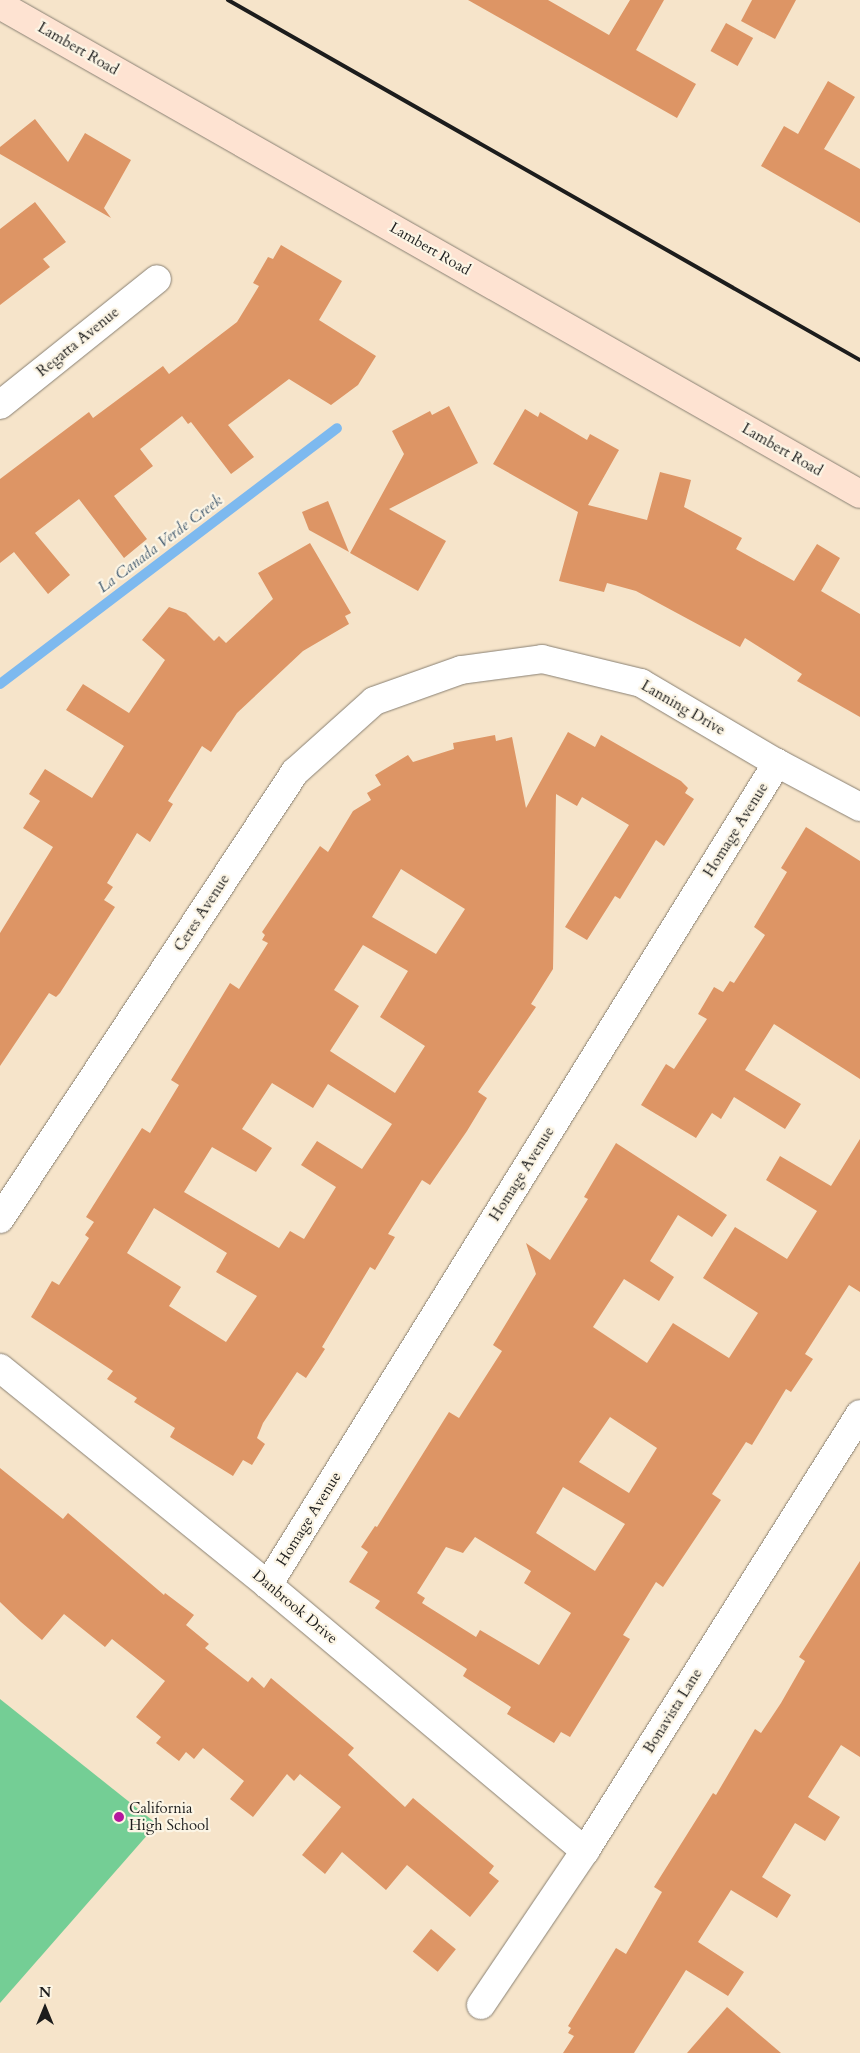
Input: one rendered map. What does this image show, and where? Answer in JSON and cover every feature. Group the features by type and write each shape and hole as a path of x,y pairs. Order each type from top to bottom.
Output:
{"main road":[{"name":"Lambert Road","path":"0,4 860,494"}],"street":[{"name":"Regatta Avenue","path":"0,405 157,279"},
{"name":"Lanning Drive","path":"461,670 542,659 641,683 777,763 860,807"},
{"name":"Ceres Avenue","path":"0,1219 295,772 374,701 461,670"},
{"name":"Homage Avenue","path":"268,1585 777,763"},
{"name":"Danbrook Drive","path":"0,1368 268,1585 585,1851"},
{"name":"Bonavista Lane","path":"481,2005 585,1851 860,1414"}],"green space":[{"path":"0,1699 157,1824 0,2003"}],"building":[{"path":"468,0 548,0 609,35 630,0 664,0 636,50 696,84 677,118"},
{"path":"752,0 796,0 775,39 741,21"},
{"path":"726,23 753,38 738,66 710,51"},
{"path":"828,81 855,97 824,149 860,169 860,223 761,166 784,126 798,134"},
{"path":"35,119 68,162 85,133 131,160 104,208 111,218 0,154 0,147"},
{"path":"35,202 66,242 43,259 50,267 0,305 0,229"},
{"path":"281,245 342,281 319,320 376,356 358,385 331,405 289,379 228,425 254,457 231,474 191,422 188,424 182,416 140,449 153,466 114,496 147,539 124,558 79,499 35,533 70,575 48,594 14,552 0,563 0,479 89,412 93,418 163,366 169,374 237,322 259,286 253,283 268,257 273,259"},
{"path":"449,406 478,463 389,509 446,541 418,591 350,553 404,454 392,431 430,411 432,415"},
{"path":"525,409 538,417 540,412 587,440 590,434 619,450 588,505 647,520 660,472 691,480 684,507 742,538 736,549 794,581 817,544 840,558 821,591 860,614 860,717 797,681 802,674 745,638 740,647 636,591 607,583 604,592 559,581 578,512 493,464"},
{"path":"328,501 349,552 309,530 302,512"},
{"path":"310,543 351,613 345,616 349,624 303,651 237,713 211,752 202,746 168,801 173,804 150,842 137,833 107,883 113,887 104,900 115,907 60,993 56,997 49,993 0,1066 0,933 53,847 23,828 40,801 29,794 45,769 92,798 124,746 66,710 83,684 129,713 165,660 142,640 169,607 186,613 214,641 219,636 226,643 273,599 258,573"},
{"path":"568,732 595,747 601,735 681,781 688,788 685,793 694,799 664,846 656,840 620,899 615,896 587,940 565,927 629,825 582,797 577,806 556,794 553,969 531,1004 536,1007 478,1092 487,1098 467,1131 430,1185 422,1180 388,1234 395,1237 375,1270 370,1267 322,1347 325,1349 306,1378 297,1372 263,1423 257,1438 265,1444 252,1465 243,1460 233,1476 170,1437 175,1428 134,1402 137,1398 107,1379 113,1371 31,1317 52,1281 59,1285 89,1238 85,1235 94,1222 86,1217 142,1128 150,1133 179,1085 171,1080 230,983 239,989 268,943 262,940 265,935 262,932 320,846 328,852 353,811 371,800 367,793 381,785 375,775 408,755 413,762 454,749 453,743 495,735 496,741 512,737 526,808","holes":["401,869 465,909 436,954 372,917","363,945 408,971 380,1017 425,1046 395,1093 330,1051 359,1006 334,990","272,1083 313,1108 328,1084 392,1124 362,1169 317,1141 301,1165 336,1187 304,1239 290,1231 279,1248 184,1192 212,1147 256,1172 272,1148 242,1129","154,1208 227,1253 216,1272 257,1296 226,1342 169,1306 181,1287 127,1253"]},
{"path":"806,827 860,861 860,1079 774,1024 745,1070 801,1104 785,1129 734,1097 721,1119 712,1113 696,1138 641,1105 666,1064 674,1069 707,1019 698,1014 714,987 723,992 730,981 734,983 765,935 754,927 787,872 781,868"},
{"path":"860,1139 860,1292 849,1285 805,1354 813,1359 791,1392 786,1389 752,1445 746,1442 712,1494 721,1500 663,1587 656,1582 623,1635 630,1639 570,1737 561,1732 554,1743 507,1714 511,1707 463,1676 467,1669 375,1608 380,1601 349,1582 368,1552 361,1547 375,1526 377,1527 449,1412 459,1418 502,1351 493,1345 536,1274 526,1243 550,1260 588,1199 584,1197 616,1143 727,1215 712,1237 678,1215 650,1261 674,1277 659,1301 624,1279 593,1327 647,1363 673,1323 729,1358 758,1313 703,1278 735,1227 787,1259 817,1211 766,1180 780,1156 831,1186","holes":["610,1417 657,1448 629,1493 579,1462","563,1487 625,1524 595,1571 536,1533","475,1537 531,1571 524,1583 571,1613 539,1665 480,1630 476,1637 422,1603 425,1598 417,1593 446,1547 463,1553"]},
{"path":"0,1468 63,1519 68,1513 164,1595 165,1593 194,1615 186,1625 209,1644 205,1648 248,1682 252,1677 264,1688 271,1678 354,1748 348,1755 405,1807 413,1798 494,1866 489,1873 499,1881 470,1917 407,1865 386,1890 342,1852 325,1874 302,1855 341,1807 300,1774 294,1781 287,1774 253,1817 230,1799 244,1781 203,1748 194,1759 186,1752 179,1761 156,1743 161,1737 136,1717 165,1681 112,1639 105,1647 64,1614 42,1640 0,1602"},
{"path":"860,1561 860,1757 841,1745 808,1797 840,1817 825,1841 795,1823 762,1877 791,1895 777,1918 731,1890 698,1942 744,1972 728,1996 686,1970 634,2053 563,2053 574,2036 568,2033 571,2028 568,2026 616,1948 626,1954 662,1892 654,1887 713,1793 716,1795 755,1729 761,1733 781,1703 805,1661 799,1657"},
{"path":"431,1929 456,1949 438,1972 413,1952"},
{"path":"727,2007 781,2053 687,2053"}],"waterway":[{"name":"La Canada Verde Creek","path":"0,684 337,428"}],"railway":[{"path":"228,0 860,360"}],"place":[{"name":"California High School","path":"119,1817"}]}
